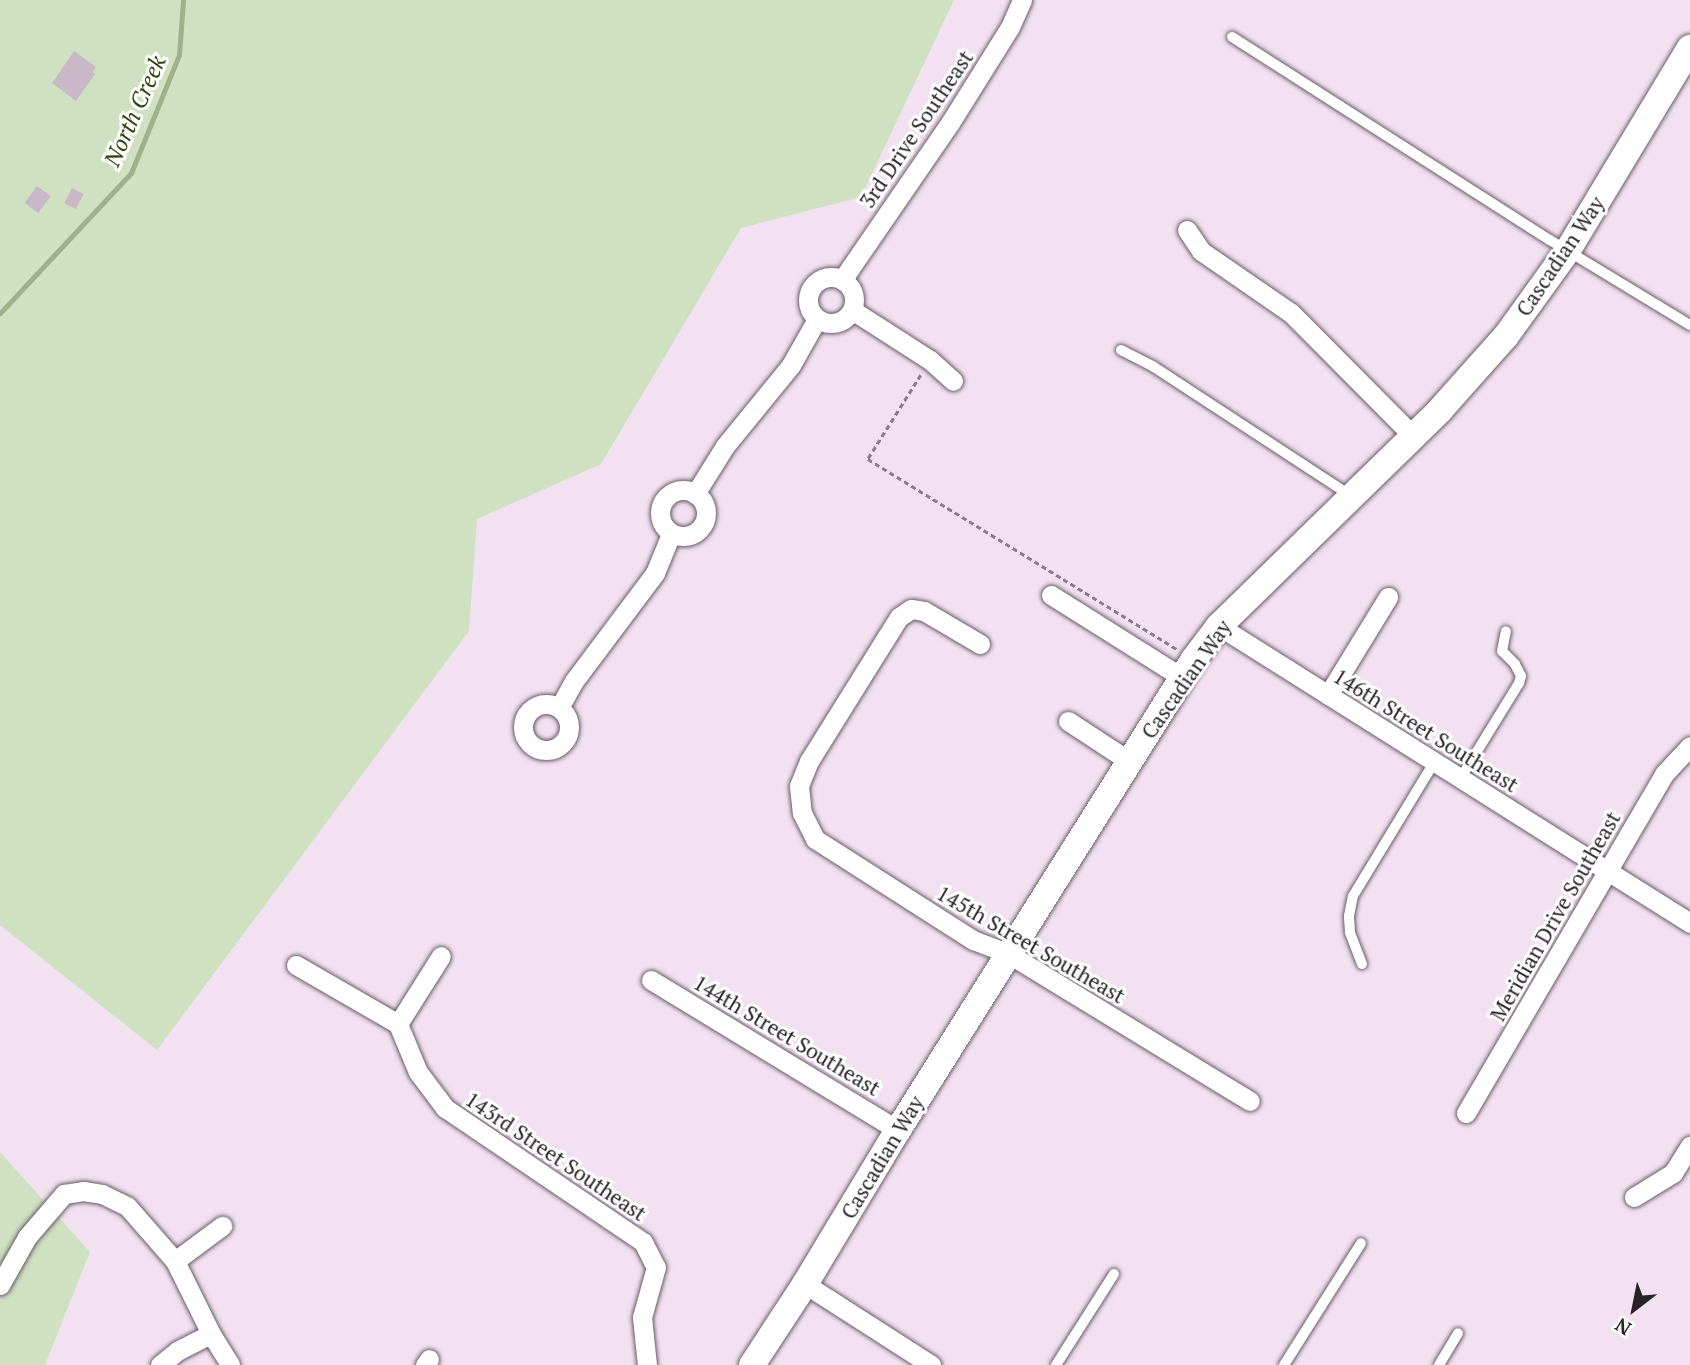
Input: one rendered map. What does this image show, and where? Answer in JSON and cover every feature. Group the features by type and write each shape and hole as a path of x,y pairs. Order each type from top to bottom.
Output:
{"street":[{"name":"3rd Drive Southeast","path":"842,280 950,123 1004,37 1022,0"},
{"name":"Cascadian Way","path":"752,1365 806,1284 898,1130 1187,668 1219,626 1413,436 1506,337 1569,250 1690,48"},
{"path":"1187,230 1201,251 1291,313 1413,436"},
{"path":"817,319 808,299 814,284 827,277 842,280 851,290 852,310"},
{"path":"817,319 840,321 852,310"},
{"path":"852,310 930,360 953,381"},
{"path":"695,494 724,446 791,365 817,319"},
{"path":"679,491 695,494 704,504 703,525 692,534 671,534 661,521 660,513 666,498 679,491"},
{"path":"559,708 574,681 656,573 671,534"},
{"path":"1051,595 1187,668"},
{"path":"1328,695 1388,597"},
{"name":"145th Street Southeast","path":"980,644 924,611 911,609 900,618 809,761 799,786 803,813 815,839 973,940 1009,954 1250,1101"},
{"name":"146th Street Southeast","path":"1219,626 1690,923"},
{"path":"1068,721 1129,761"},
{"name":"Meridian Drive Southeast","path":"1466,1113 1664,774 1690,746"},
{"path":"296,965 398,1024 442,956"},
{"name":"144th Street Southeast","path":"651,980 898,1130"},
{"name":"143rd Street Southeast","path":"398,1024 418,1072 444,1108 643,1242 656,1267 642,1317 647,1365"},
{"path":"1634,1197 1673,1173 1690,1146"},
{"path":"0,1285 27,1237 64,1194 83,1191 102,1194 127,1206 175,1261 211,1335 230,1365"},
{"path":"175,1261 222,1226"},
{"path":"806,1284 931,1365"},
{"path":"160,1365 177,1351 211,1335"}],"lane":[{"path":"1232,37 1690,325"},
{"path":"1121,350 1154,367 1351,497"},
{"path":"1460,779 1519,683 1521,676 1515,664 1502,651 1506,631"},
{"path":"1362,964 1350,932 1349,916 1353,896 1434,763"},
{"path":"1284,1365 1361,1243"},
{"path":"1056,1365 1114,1274"},
{"path":"1439,1365 1458,1333"}],"path":[{"path":"930,360 868,459 1187,668"}],"green space":[{"path":"0,0 954,0 861,197 741,228 601,464 477,519 469,631 157,1050 0,925"},
{"path":"0,1152 90,1252 45,1365 0,1365"}],"building":[{"path":"74,51 96,67 93,72 95,74 76,101 52,83"},
{"path":"37,186 51,196 38,213 25,203"},
{"path":"72,188 84,194 76,209 64,203"}],"waterway":[{"name":"North Creek","path":"0,313 131,173 179,55 183,0"}]}
